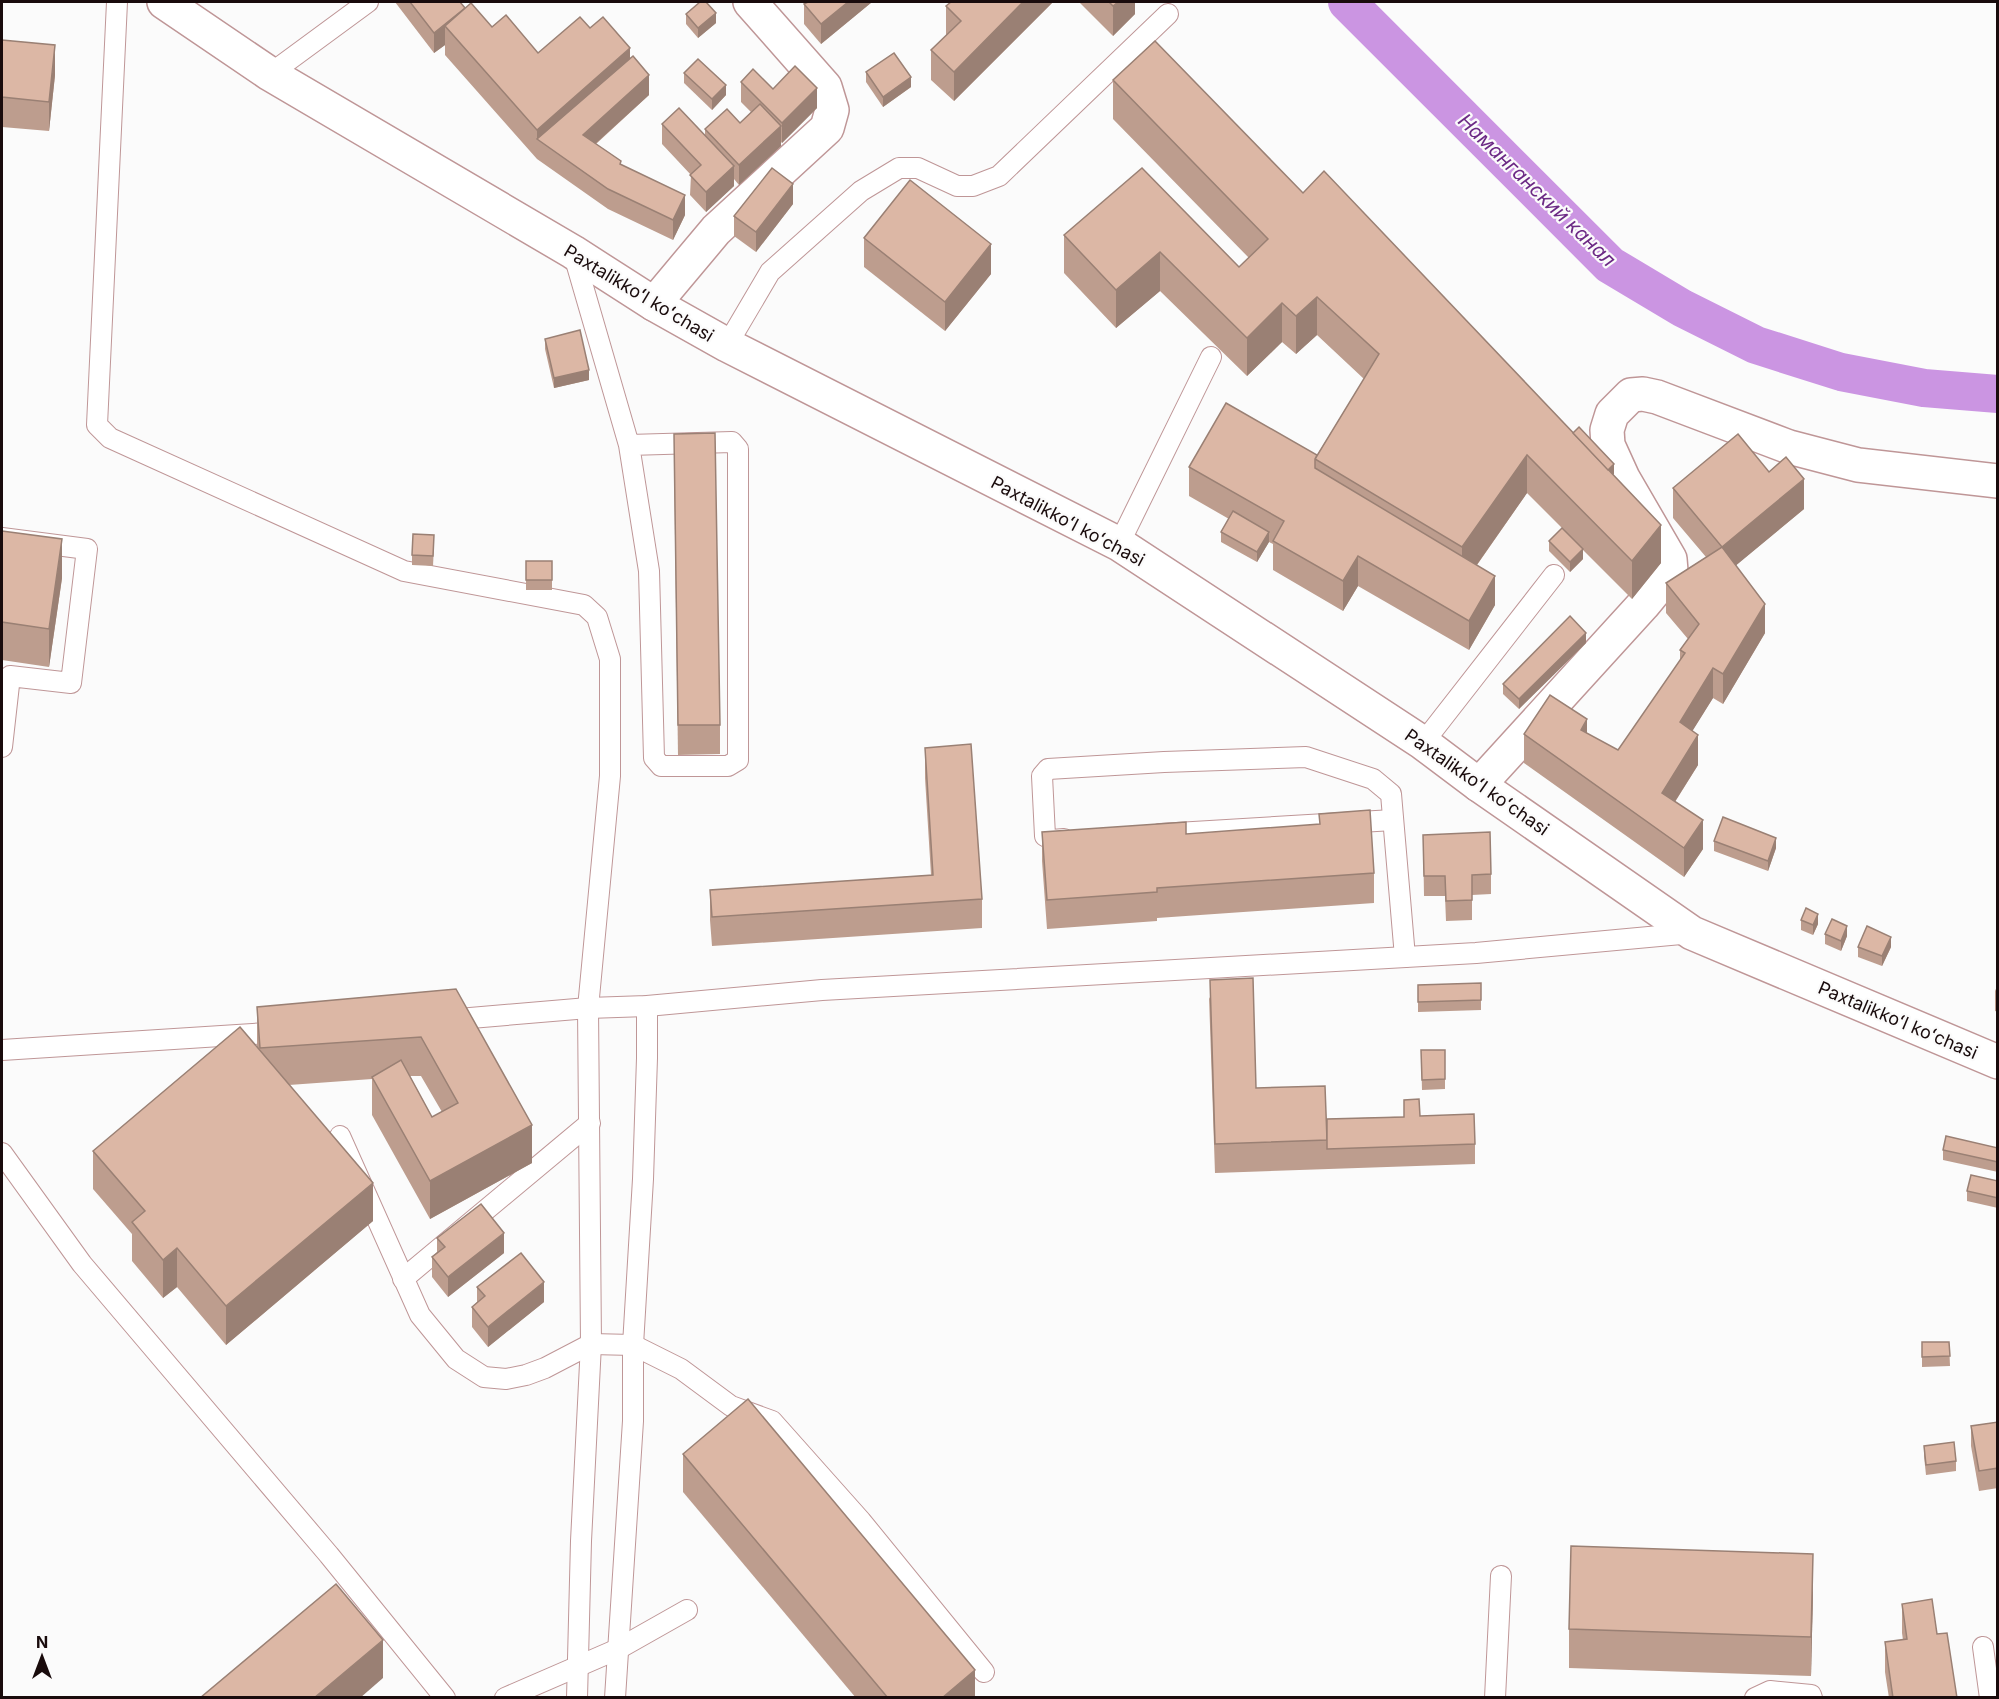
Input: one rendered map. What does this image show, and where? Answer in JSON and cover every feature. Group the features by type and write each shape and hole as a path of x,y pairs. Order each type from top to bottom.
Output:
{"street":[{"name":"Paxtalikkoʻl koʻchasi","path":"164,2 270,74 573,252 654,304 727,345 1119,544 1423,743 1479,785 1692,933 1998,1062"},
{"path":"654,304 716,230 826,128 830,119 832,110 825,87 750,2"},
{"path":"1479,785 1643,605 1671,571 1670,559 1623,478 1608,445 1607,430 1612,414 1631,395 1643,394 1657,397 1789,447 1858,465 1998,481"}],"lane":[{"path":"117,2 97,425 110,438 404,571 584,605 597,617 609,659 609,776 588,1008 591,1344 581,1529 577,1698"},
{"path":"270,74 368,2"},
{"path":"727,345 770,272 861,190 899,168 918,168 957,186 973,186 999,176 1168,14"},
{"path":"573,252 629,445 649,571 654,758 661,766 728,766 738,760 738,449 732,442 629,445"},
{"path":"1119,544 1211,357"},
{"path":"2,538 87,549 71,683 10,676 2,747"},
{"path":"1423,743 1554,575"},
{"path":"1088,838 1052,840 1045,836 1042,776 1048,769 1306,757 1373,779 1391,794 1405,957"},
{"path":"1146,834 1394,820"},
{"path":"426,1022 588,1008 647,1006 822,990 1476,953 1692,933"},
{"path":"615,1698 633,1421 633,1345 643,1179 647,1006"},
{"path":"2,1050 297,1031"},
{"path":"402,1279 590,1123"},
{"path":"340,1136 420,1315 456,1359 484,1377 506,1379 545,1368 591,1344 633,1345 681,1369 731,1407 772,1421 861,1521 984,1672"},
{"path":"2,1153 82,1264 329,1555 445,1698"},
{"path":"1495,1698 1501,1576"},
{"path":"505,1698 618,1649 687,1610"},
{"path":"1983,1647 1990,1698"},
{"path":"1755,1698 1770,1691 1811,1695 1812,1698"}],"building":[{"path":"410,2 460,2 465,8 434,33"},
{"path":"700,2 706,2 716,13 698,28 686,14"},
{"path":"808,2 848,2 821,24 804,4"},
{"path":"951,2 1023,2 954,72 931,50 961,21 946,6"},
{"path":"471,3 492,27 506,15 538,53 580,17 590,28 603,17 630,48 537,130 445,26"},
{"path":"2,40 55,45 49,102 2,97"},
{"path":"1155,41 1303,193 1324,171 1661,525 1632,561 1527,455 1462,547 1315,459 1379,354 1317,297 1296,316 1282,303 1247,338 1160,252 1116,290 1064,235 1142,168 1239,267 1268,239 1113,80"},
{"path":"894,53 911,77 883,97 866,72"},
{"path":"633,56 649,75 583,135 621,161 620,164 685,195 673,220 608,189 537,139"},
{"path":"698,59 726,85 712,99 684,73"},
{"path":"795,66 817,88 782,123 741,82 753,69 773,89"},
{"path":"760,104 781,126 739,165 705,129 727,109 740,123"},
{"path":"679,108 734,166 706,192 690,175 701,165 662,124"},
{"path":"772,168 793,184 756,232 734,216"},
{"path":"910,180 991,244 945,302 864,238"},
{"path":"580,330 589,370 554,378 545,339"},
{"path":"1226,403 1317,455 1315,468 1495,576 1469,621 1358,556 1343,581 1273,541 1284,521 1189,467"},
{"path":"1579,427 1614,464 1608,470 1573,433"},
{"path":"715,433 720,725 678,725 674,434"},
{"path":"1738,434 1769,472 1786,457 1804,479 1722,547 1673,488"},
{"path":"1233,511 1269,532 1257,552 1221,532"},
{"path":"1562,528 1583,549 1570,562 1549,541"},
{"path":"2,531 62,539 49,629 2,622"},
{"path":"413,534 434,535 433,556 412,555"},
{"path":"1722,547 1765,604 1723,674 1713,668 1680,722 1698,735 1662,793 1703,820 1684,848 1524,734 1550,695 1587,719 1581,730 1618,750 1685,653 1680,650 1699,624 1666,583"},
{"path":"526,561 552,561 552,580 526,580"},
{"path":"1570,616 1586,633 1519,699 1503,684"},
{"path":"971,744 982,899 712,917 710,890 933,875 925,748"},
{"path":"1370,810 1374,873 1157,888 1157,892 1047,900 1042,832 1186,822 1186,834 1320,824 1319,814"},
{"path":"1723,817 1776,838 1768,861 1714,841"},
{"path":"1490,832 1491,874 1472,875 1472,900 1446,901 1445,876 1424,876 1423,835"},
{"path":"1806,908 1818,914 1813,925 1801,920"},
{"path":"1832,919 1847,926 1841,941 1825,934"},
{"path":"1867,926 1891,937 1882,956 1858,947"},
{"path":"1253,978 1256,1088 1325,1086 1327,1140 1215,1144 1210,980"},
{"path":"1481,983 1481,1000 1418,1002 1418,985"},
{"path":"456,989 532,1125 430,1181 372,1077 401,1060 432,1117 458,1103 421,1037 260,1048 257,1007"},
{"path":"240,1027 373,1183 226,1306 177,1248 163,1260 132,1222 145,1211 93,1151"},
{"path":"1421,1050 1445,1050 1445,1079 1422,1080"},
{"path":"1419,1099 1420,1116 1474,1114 1475,1144 1327,1149 1327,1119 1404,1117 1404,1100"},
{"path":"1946,1136 1998,1148 1998,1162 1943,1150"},
{"path":"1971,1175 1998,1181 1998,1198 1967,1191"},
{"path":"481,1204 504,1233 448,1277 432,1257 445,1247 437,1238"},
{"path":"521,1253 544,1282 488,1327 472,1307 485,1296 477,1287"},
{"path":"1922,1342 1949,1342 1950,1356 1922,1357"},
{"path":"748,1399 975,1670 942,1698 888,1698 683,1454"},
{"path":"1998,1422 1998,1468 1979,1471 1971,1426"},
{"path":"1954,1442 1956,1461 1926,1465 1924,1446"},
{"path":"1571,1546 1813,1554 1811,1637 1569,1629"},
{"path":"336,1584 383,1640 314,1698 200,1698"},
{"path":"1932,1599 1937,1634 1947,1633 1957,1698 1893,1698 1885,1642 1907,1639 1902,1604"}],"waterway":[{"name":"Наманганский канал","path":"1347,2 1610,265 1682,308 1756,345 1841,372 1924,388 1998,394"}]}
